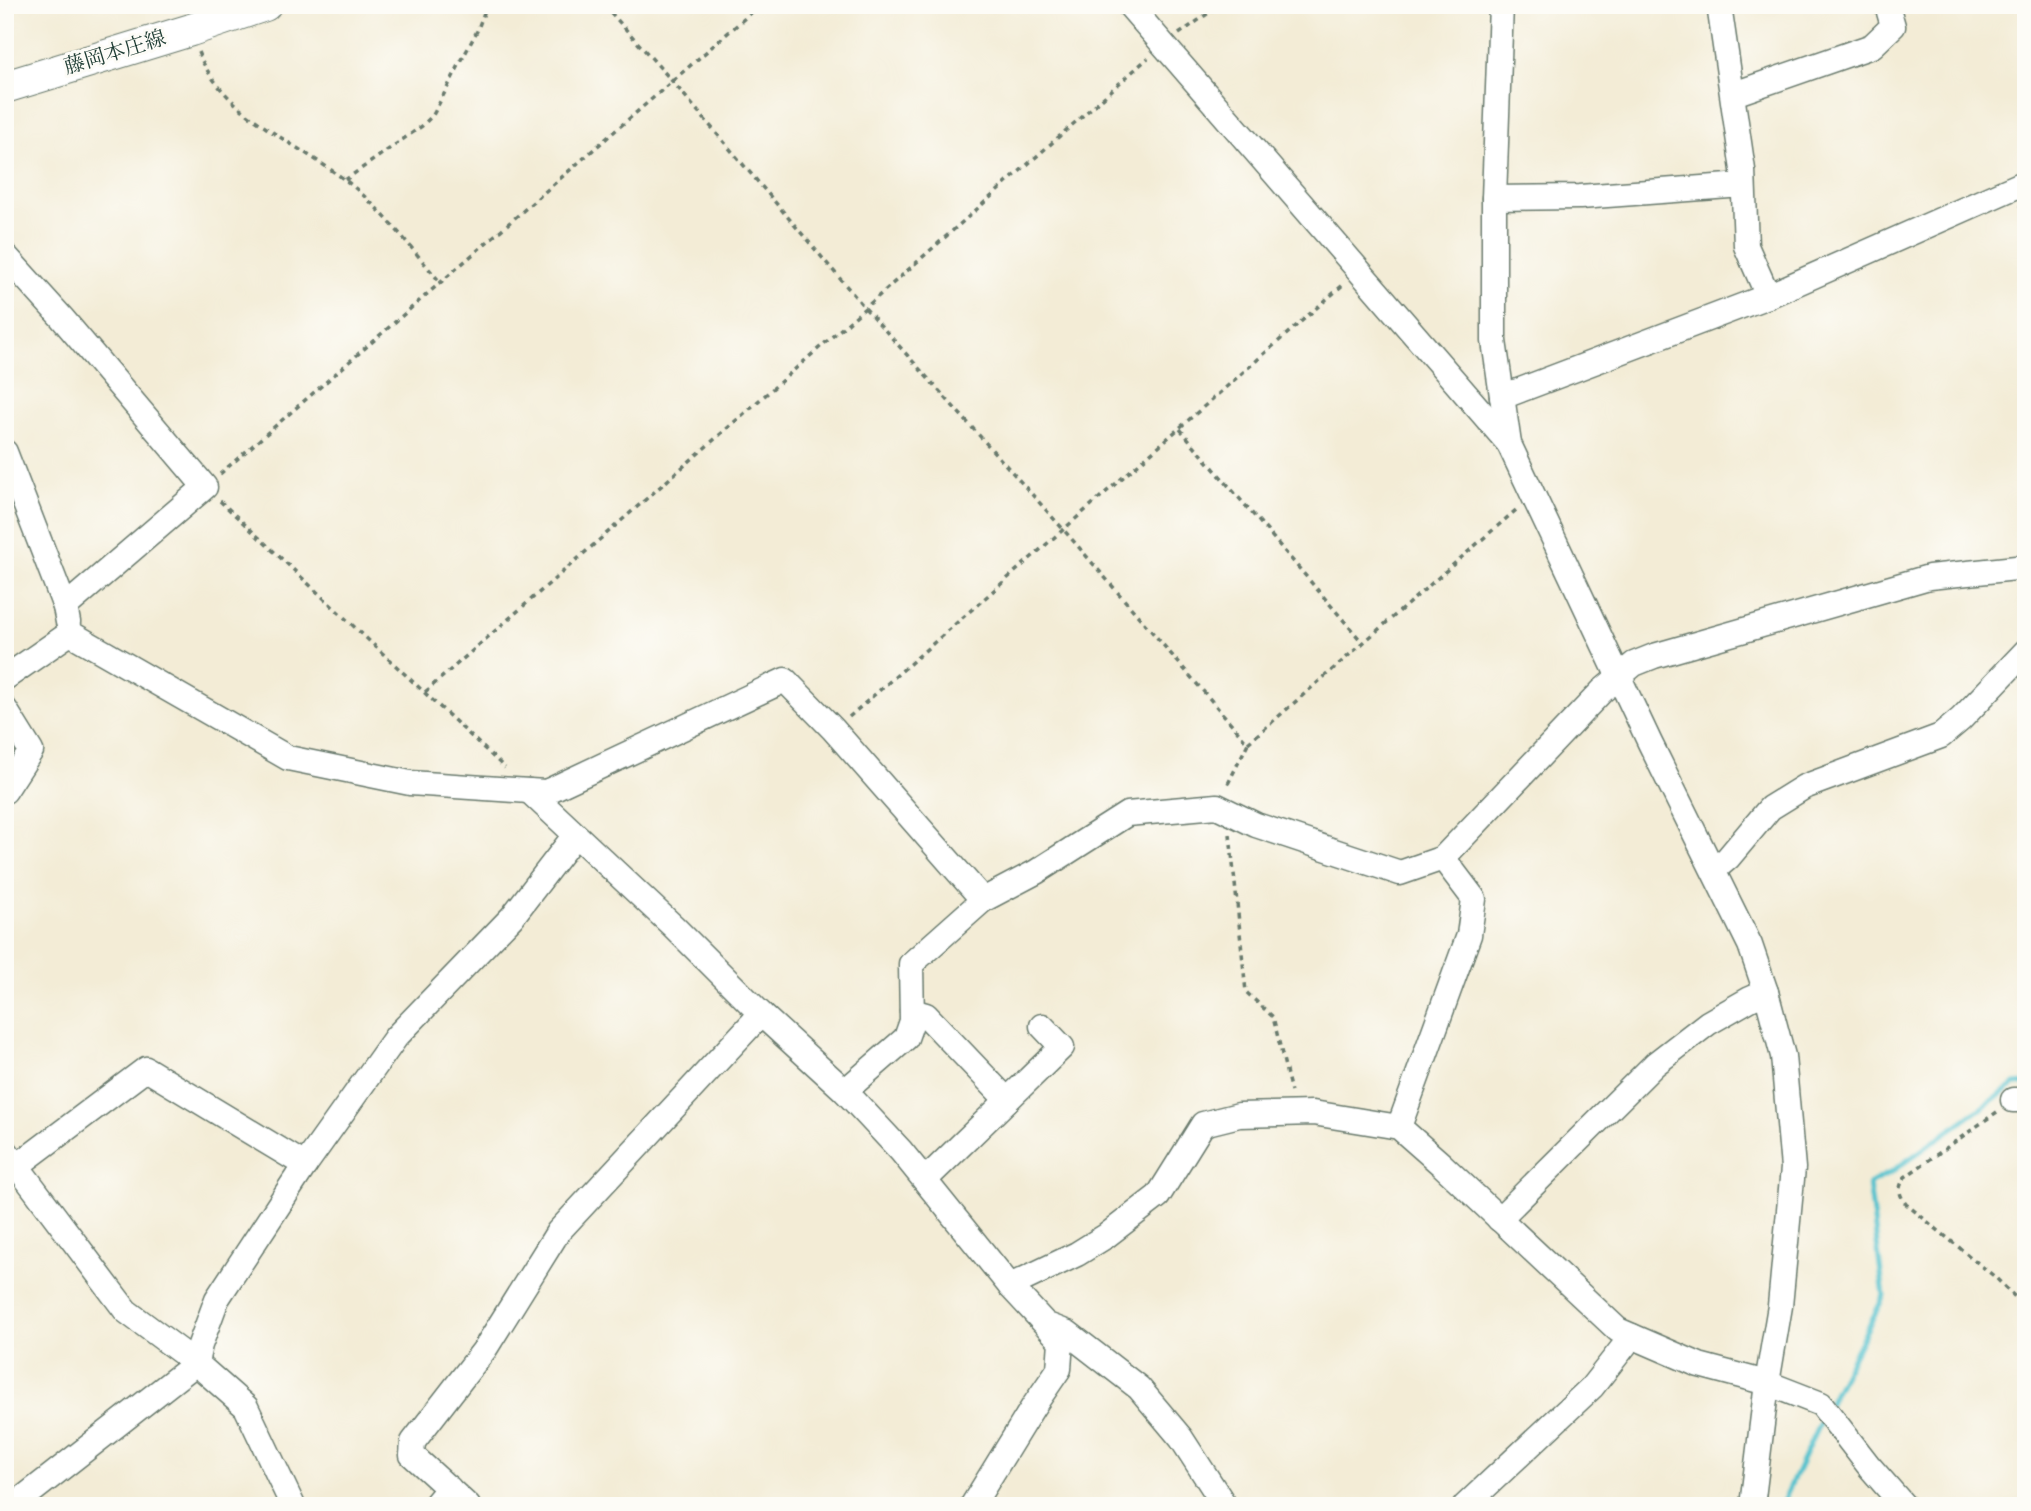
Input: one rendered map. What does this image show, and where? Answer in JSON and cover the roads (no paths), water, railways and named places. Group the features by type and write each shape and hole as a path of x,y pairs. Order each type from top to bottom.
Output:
{"main road":[{"name":"藤岡本庄線","path":"5,87 265,5"}],"street":[{"path":"1129,5 1509,444 1750,946 1766,992 1783,1056 1793,1168 1780,1306 1767,1383 1752,1506"},
{"path":"1502,5 1494,198 1494,341 1509,444"},
{"path":"1719,5 1744,170 1746,246 1768,296"},
{"path":"1734,94 1872,46 1893,26 1887,5"},
{"path":"1502,397 1768,296 2026,182"},
{"path":"1494,198 1580,197 1743,185"},
{"path":"5,256 62,318 205,487 65,607"},
{"path":"5,453 65,607 70,633 288,758 410,783 546,792 785,680 833,730 983,900"},
{"path":"845,1091 905,1038 912,1021 911,964 983,900 1036,872 1127,814 1222,809 1256,825 1400,873 1443,858 1602,691 1634,664 1929,577 2026,567"},
{"path":"1589,615 1622,643 1654,656"},
{"path":"5,678 70,633"},
{"path":"1714,870 1728,858 1770,808 1804,787 1941,736 1961,719 2026,651"},
{"path":"5,709 31,751 5,791"},
{"path":"529,791 845,1091 901,1151 1010,1286 1061,1342 1059,1369 972,1506"},
{"path":"13,1506 196,1363 217,1299 305,1165 396,1037 512,917 575,835"},
{"path":"1399,1128 1469,935 1474,899 1443,858"},
{"path":"1499,1219 1655,1064 1708,1023 1766,992"},
{"path":"912,1011 926,1015 1007,1100"},
{"path":"468,1506 441,1497 412,1455 414,1442 485,1349 558,1232 761,1013"},
{"path":"925,1180 1062,1047 1042,1026"},
{"path":"293,1506 246,1407 196,1363 126,1311 11,1158 146,1069 305,1165"},
{"path":"1010,1286 1097,1242 1158,1196 1202,1124 1239,1115 1313,1112 1399,1128 1618,1330 1699,1365 1767,1383 1821,1404 1904,1506"},
{"path":"1045,1324 1068,1333 1139,1388 1181,1438 1225,1506"},
{"path":"1465,1506 1592,1387 1632,1336"}],"waterway":[{"path":"1829,1403 1884,1296 1869,1184 1891,1172 2015,1084 2026,1083"},
{"path":"1781,1506 1822,1418"}]}
